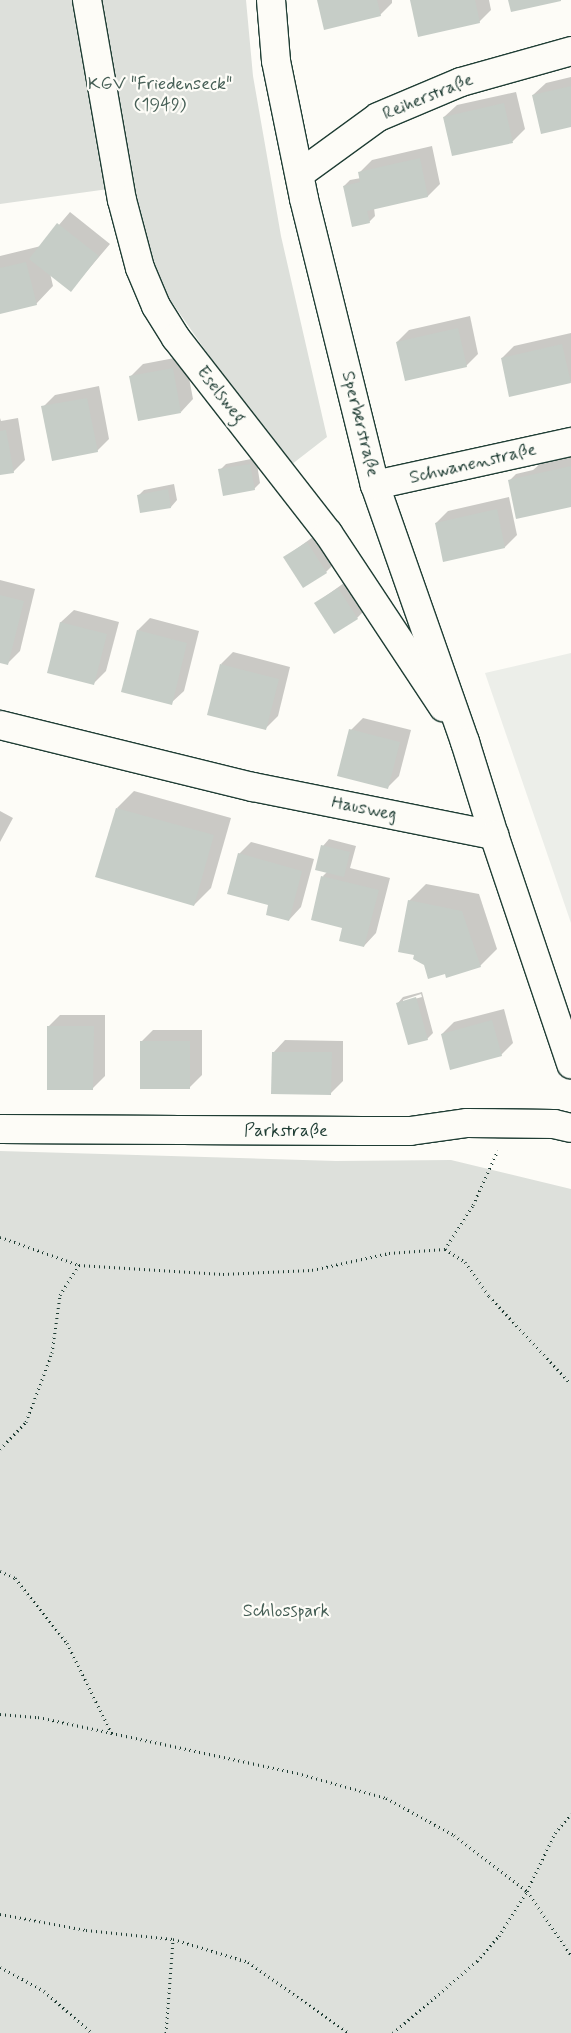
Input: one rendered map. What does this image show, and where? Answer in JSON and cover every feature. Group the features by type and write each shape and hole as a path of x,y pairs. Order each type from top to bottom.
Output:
{"street":[{"name":"Eselsweg","path":"88,0 122,200 140,268 156,306 176,338 328,533 465,742"},
{"name":"Sperberstraße","path":"271,0 276,61 301,174 304,199 375,486 465,742 494,835"},
{"name":"Reiherstraße","path":"301,174 378,117 461,82 571,51"},
{"name":"Schwanenstraße","path":"375,486 571,442"},
{"name":"Hausweg","path":"0,725 253,787 494,835"},
{"path":"494,835 571,1064"},
{"name":"Parkstraße","path":"0,1129 362,1131 508,1124 571,1128"}],"path":[{"path":"445,1249 473,1205 508,1124"},
{"path":"0,1237 79,1264 224,1274 312,1270 389,1253 445,1249 465,1262 489,1296 571,1384"},
{"path":"0,1449 26,1422 52,1353 60,1296 79,1264"},
{"path":"0,1571 15,1578 67,1643 113,1735"},
{"path":"0,1714 38,1717 113,1735 297,1773 386,1798 454,1835 526,1891 571,1955"},
{"path":"393,2033 477,1961 498,1936 526,1891 555,1833 571,1814"},
{"path":"0,1914 86,1930 173,1939 248,1962 349,2033"},
{"path":"166,2033 173,1939"},
{"path":"0,1967 44,1991 92,2033"}],"shaded area":[{"path":"571,653 571,923 485,673"}],"green space":[{"name":"KGV \"Friedenseck\" (1949)","path":"0,0 246,0 253,76 281,236 327,437 287,468 162,288 143,241 130,186 0,204"},
{"name":"Schlosspark","path":"0,1151 336,1161 451,1160 571,1189 571,2033 0,2033"}],"building":[{"path":"317,0 377,0 381,16 324,30"},
{"path":"410,0 475,0 480,23 418,37"},
{"path":"508,0 561,0 561,1 511,12"},
{"path":"571,86 571,127 541,134 532,95"},
{"path":"504,103 513,143 452,156 443,117"},
{"path":"420,158 428,197 367,211 370,223 352,227 343,186 360,182 358,172"},
{"path":"57,223 99,256 71,292 29,259"},
{"path":"26,262 37,305 0,314 0,268"},
{"path":"458,328 467,367 405,381 396,342"},
{"path":"562,344 571,383 509,397 501,358"},
{"path":"173,368 181,413 138,421 129,376"},
{"path":"87,398 98,452 52,461 41,406"},
{"path":"6,430 14,473 0,475 0,431"},
{"path":"250,464 255,490 223,496 218,469"},
{"path":"571,466 571,507 516,519 508,480"},
{"path":"168,489 171,508 140,513 137,495"},
{"path":"497,509 505,548 443,562 435,523"},
{"path":"307,542 327,573 303,588 283,557"},
{"path":"338,588 358,619 334,634 314,603"},
{"path":"0,595 24,601 8,665 0,663"},
{"path":"60,622 107,634 94,685 47,673"},
{"path":"137,630 187,643 172,705 121,692"},
{"path":"220,664 279,679 266,730 207,715"},
{"path":"349,729 400,742 388,789 337,776"},
{"path":"116,808 214,835 194,906 95,877"},
{"path":"321,845 350,852 344,877 315,870"},
{"path":"238,853 302,871 289,921 266,915 268,905 227,894"},
{"path":"321,876 379,890 364,947 339,941 342,928 311,920"},
{"path":"408,900 462,911 481,967 446,978 445,974 428,979 424,965 413,959 414,955 398,952"},
{"path":"416,997 428,1040 408,1045 396,1003"},
{"path":"492,1020 502,1056 450,1070 441,1034"},
{"path":"47,1026 94,1026 93,1090 47,1090"},
{"path":"140,1041 190,1041 190,1089 140,1089"},
{"path":"272,1052 332,1052 331,1095 271,1094"}]}
